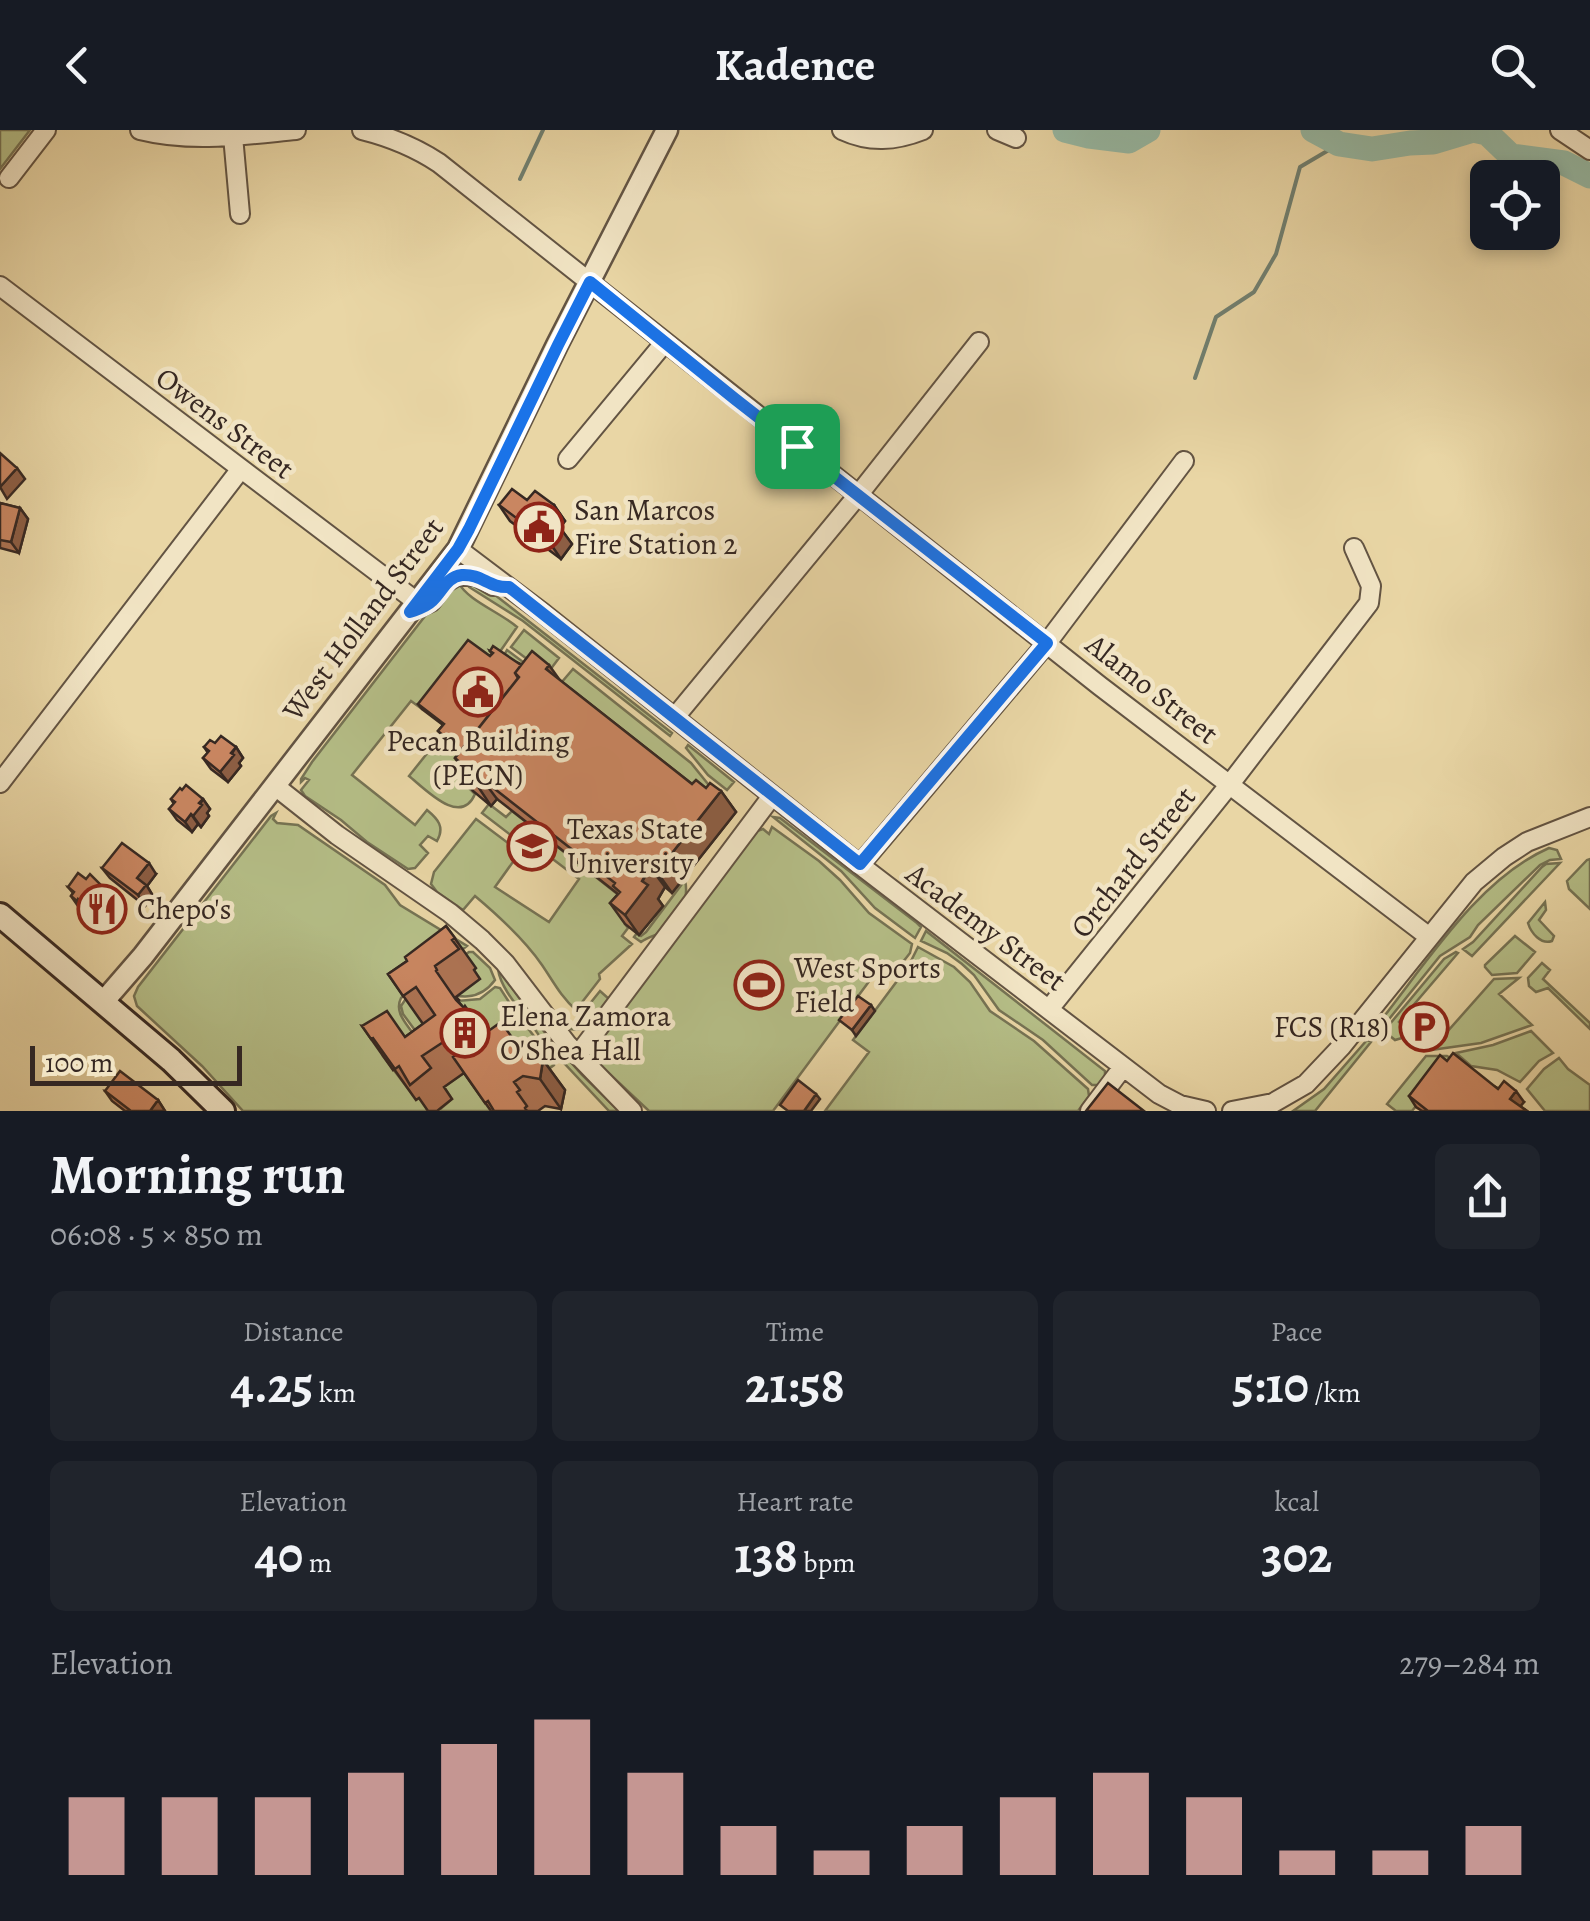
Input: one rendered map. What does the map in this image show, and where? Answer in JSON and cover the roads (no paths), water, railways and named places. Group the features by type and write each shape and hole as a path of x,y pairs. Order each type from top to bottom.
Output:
{"main road":[{"path":"0,915 171,1060 215,1108"}],"street":[{"path":"8,178 46,130"},
{"path":"140,130 187,138 296,130"},
{"name":"Alamo Street","path":"362,130 424,154 1428,936"},
{"name":"West Holland Street","path":"104,1002 458,549 667,130"},
{"path":"842,130 873,140 923,130"},
{"path":"997,130 1016,138"},
{"path":"1560,130 1590,150"},
{"path":"233,136 240,214"},
{"name":"Owens Street","path":"0,286 414,607"},
{"path":"568,459 666,342"},
{"path":"675,717 979,342"},
{"path":"860,864 1047,643 1184,461"},
{"path":"0,782 240,470"},
{"name":"Orchard Street","path":"1049,1010 1369,603 1371,586 1354,548"},
{"name":"Academy Street","path":"458,549 1123,1066 1168,1099 1206,1111"},
{"path":"414,607 432,602 446,583 458,576 476,576 495,588 509,587"},
{"path":"275,786 474,932 505,963 558,1033 632,1111"},
{"path":"578,1055 772,796"},
{"path":"1232,1111 1273,1103 1306,1084 1341,1047 1474,882 1504,857 1539,836 1590,816"},
{"path":"1090,1111 1123,1066"}],"waterway":[{"path":"520,179 543,130"},
{"path":"1065,130 1129,141 1148,130"},
{"path":"1313,130 1339,144 1372,149 1433,142 1473,130 1487,133 1511,156 1564,163 1590,176"},
{"path":"1195,378 1216,317 1254,292 1276,254 1300,167 1339,144"}],"place":[{"name":"San Marcos Fire Station 2","path":"539,527"},
{"name":"Pecan Building (PECN)","path":"478,692"},
{"name":"Texas State University","path":"532,846"},
{"name":"Chepo's","path":"102,909"},
{"name":"West Sports Field","path":"759,985"},
{"name":"FCS (R18)","path":"1424,1027"},
{"name":"Elena Zamora O'Shea Hall","path":"465,1033"}]}
